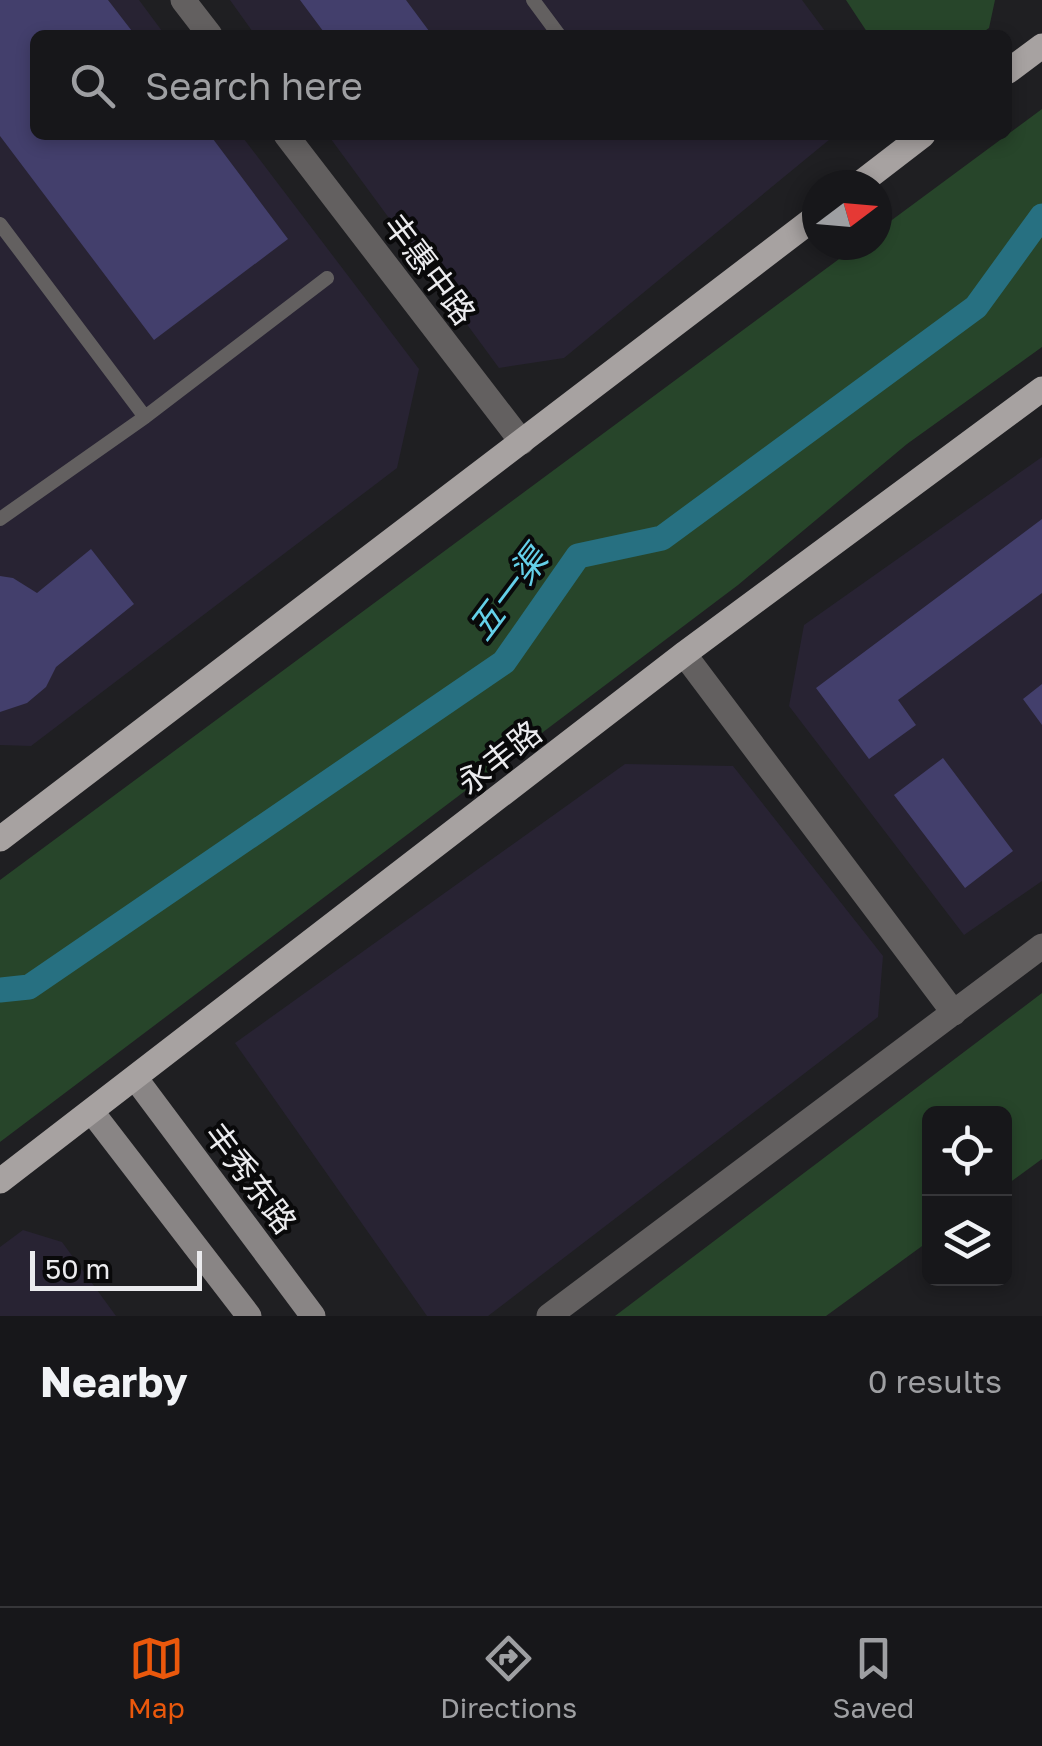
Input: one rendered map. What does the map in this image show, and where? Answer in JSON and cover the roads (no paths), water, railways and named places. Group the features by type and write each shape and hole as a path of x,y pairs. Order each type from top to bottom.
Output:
{"main road":[{"path":"1012,68 1042,46"},
{"path":"878,170 916,140"},
{"path":"0,839 802,227"},
{"name":"永丰路","path":"0,1182 684,654 1042,389"}],"street":[{"path":"183,0 206,30"},
{"name":"丰惠中路","path":"290,140 522,442"},
{"path":"684,654 954,1013"},
{"path":"549,1316 1042,946"},
{"name":"丰秀东路","path":"136,1079 313,1316"},
{"path":"92,1112 249,1316"}],"lane":[{"path":"533,0 555,30"},
{"path":"0,224 145,416"},
{"path":"0,519 145,416 327,278"}],"waterway":[{"name":"五一渠","path":"0,990 29,987 504,662 578,556 662,538 976,307 1042,216"}]}
